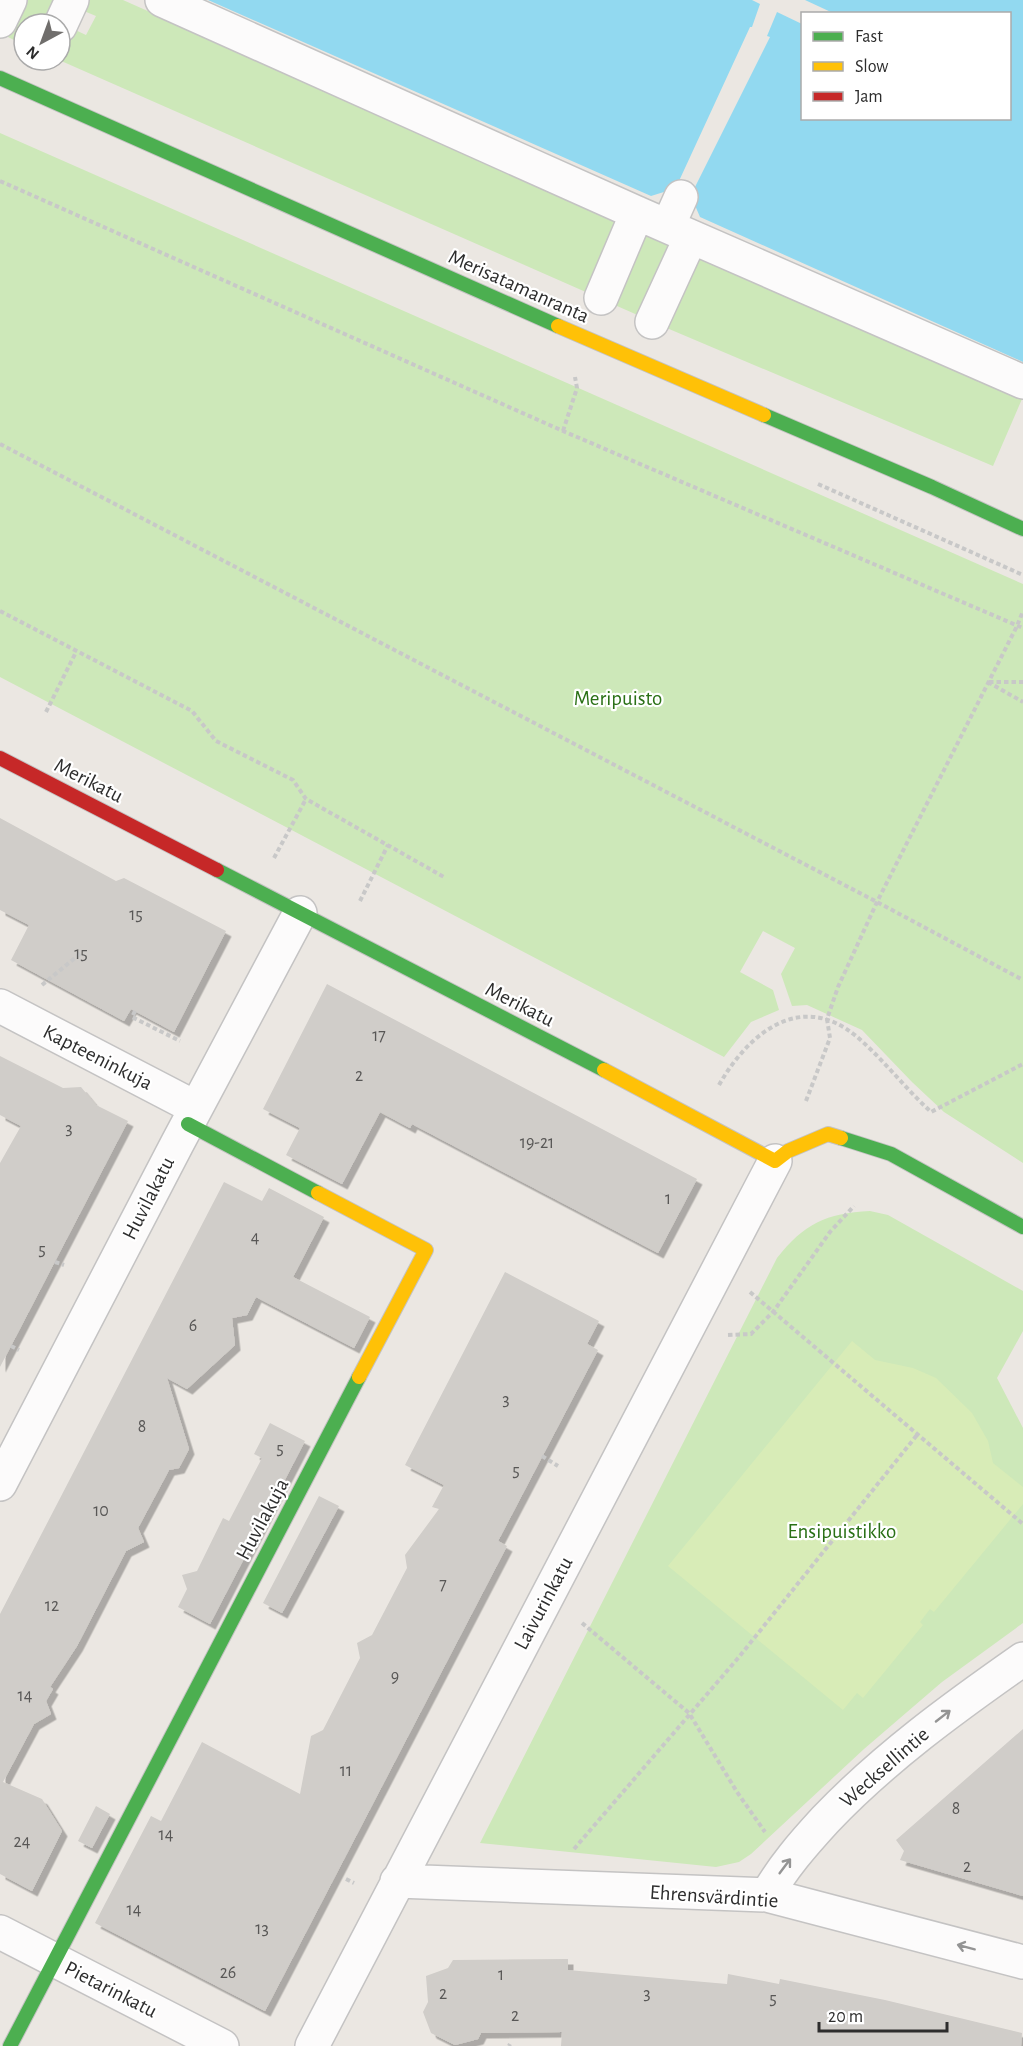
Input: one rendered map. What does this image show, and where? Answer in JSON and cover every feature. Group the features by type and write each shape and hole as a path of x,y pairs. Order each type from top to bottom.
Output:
{"street":[{"path":"0,21 10,0"},
{"path":"162,0 637,213 680,220 1023,381"},
{"name":"Merisatamanranta","path":"0,78 578,336 922,483 1023,529"},
{"path":"601,298 637,213"},
{"path":"652,322 680,220"},
{"name":"Merikatu","path":"0,758 699,1119 782,1156"},
{"name":"Huvilakatu","path":"0,1484 300,913"},
{"name":"Kapteeninkuja","path":"0,1006 192,1116"},
{"name":"Huvilakuja","path":"10,2046 426,1250 192,1116"},
{"path":"782,1156 828,1134 881,1151 912,1165 1023,1227"},
{"name":"Laivurinkatu","path":"312,2046 397,1881 782,1156"},
{"name":"Wecksellintie","path":"767,1895 779,1873 794,1854 844,1800 948,1712 1023,1659"},
{"name":"Ehrensvärdintie","path":"397,1881 767,1895 1023,1962"},
{"name":"Pietarinkatu","path":"0,1932 222,2046"}],"path":[{"path":"0,181 563,431 1023,628"},
{"path":"0,444 1023,980"},
{"path":"0,611 192,711 216,741 293,780 306,799 444,877"},
{"path":"782,1156 830,1038 827,1019 838,987 877,902 1023,611"},
{"path":"46,712 76,652"},
{"path":"988,682 1023,682"},
{"path":"988,682 1023,702"},
{"path":"285,837 306,799"},
{"path":"370,882 388,845"},
{"path":"41,986 81,953"},
{"path":"135,1011 132,1017 180,1041"},
{"path":"728,1069 743,1048 770,1027 792,1018 827,1019 855,1035 931,1112 1023,1064"},
{"path":"728,1335 751,1334 773,1312 830,1232 854,1206"},
{"path":"55,1262 64,1265"},
{"path":"750,1292 1023,1524"},
{"path":"11,1346 20,1350"},
{"path":"568,1856 739,1657 917,1435"},
{"path":"542,1456 558,1466"},
{"path":"582,1623 689,1713 737,1792 767,1834"}],"green space":[{"path":"20,0 60,0 55,12 15,12"},
{"path":"84,0 123,0 611,217 616,222 588,293 72,66 72,28 86,35 96,16 79,9"},
{"path":"12,18 12,39 4,35"},
{"name":"Meripuisto","path":"0,133 1023,584 1023,1163 944,1112 862,1030 807,1005 792,1006 781,974 795,948 763,931 740,972 773,990 779,1010 751,1022 724,1057 0,677"},
{"path":"645,234 667,243 670,250 642,317 608,302"},
{"path":"695,258 702,259 1022,399 993,466 662,326"},
{"name":"Ensipuistikko","path":"870,1211 888,1215 1023,1291 1023,1331 997,1378 1023,1428 1023,1623 942,1682 864,1749 751,1854 739,1862 716,1867 480,1843 777,1258 797,1237 817,1222 841,1214"},
{"path":"852,1341 875,1360 913,1368 936,1378 972,1413 988,1441 993,1463 1023,1487 1023,1504 934,1612 930,1609 920,1622 923,1625 863,1698 857,1693 843,1710 668,1566"}],"water":[{"path":"208,0 1023,0 1023,362 700,217 694,203 667,191 651,196"}],"pier":[{"path":"752,0 805,0 831,12 801,12 801,24 777,12 767,36 770,37 688,201 673,194 750,27 752,27 760,4"}],"building":[{"path":"0,818 116,881 124,878 226,931 174,1032 131,1009 124,1021 11,960 29,925 0,910"},
{"path":"327,984 697,1179 658,1253 412,1124 410,1128 380,1112 342,1184 286,1155 300,1128 263,1109"},
{"path":"0,1056 63,1088 81,1087 96,1105 128,1121 0,1367 0,1163 21,1126 0,1115"},
{"path":"224,1182 262,1201 269,1188 324,1217 293,1277 370,1317 354,1348 256,1297 247,1315 232,1318 235,1345 187,1389 167,1378 189,1449 179,1468 169,1470 138,1528 144,1542 126,1551 77,1646 50,1687 53,1689 46,1701 51,1714 34,1724 3,1782 42,1799 62,1831 32,1891 0,1874 0,1614"},
{"path":"505,1272 599,1321 587,1344 598,1350 498,1541 507,1546 265,2011 95,1923 151,1816 161,1821 202,1742 300,1794 311,1736 323,1730 360,1658 357,1643 372,1635 407,1568 405,1555 439,1509 432,1507 444,1485 405,1465"},
{"path":"270,1423 305,1441 210,1624 178,1607 187,1589 182,1575 197,1571 223,1518 229,1521 262,1458 254,1454"},
{"path":"319,1496 339,1506 282,1613 263,1603"},
{"path":"1023,1729 1023,1896 900,1860 904,1851 896,1840"},
{"path":"96,1806 110,1814 92,1848 78,1841"},
{"path":"568,1959 568,1970 727,1984 728,1974 779,1984 780,1979 885,2000 1022,2033 1021,2046 561,2046 562,2032 481,2033 478,2039 455,2045 431,2033 423,2012 428,2002 426,1976 448,1968 453,1960"}],"traffic: fast":[{"path":"0,78 558,326"},
{"path":"764,415 1023,529"},
{"path":"217,870 604,1070"},
{"path":"188,1124 318,1193"},
{"path":"841,1138 891,1154 1023,1227"},
{"path":"10,2046 359,1377"}],"traffic: slow":[{"path":"558,326 764,415"},
{"path":"604,1070 775,1161 788,1151 828,1134 841,1138"},
{"path":"318,1193 426,1250 359,1377"}],"traffic: jam":[{"path":"0,758 217,870"}]}
